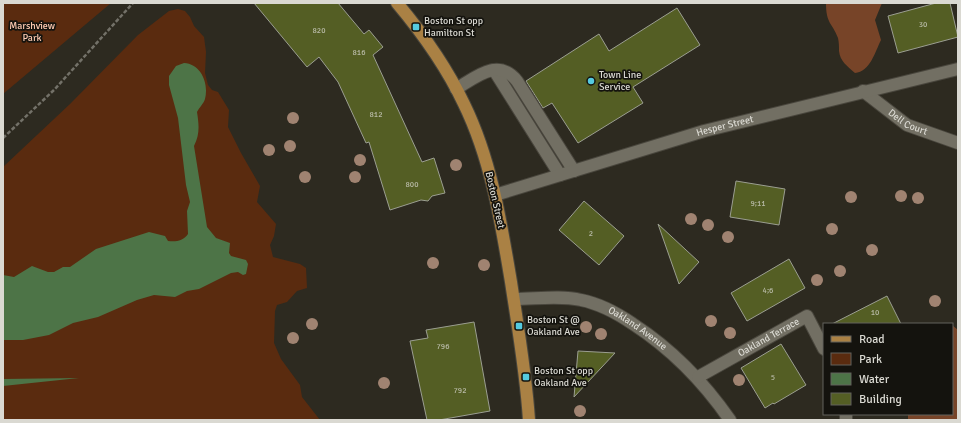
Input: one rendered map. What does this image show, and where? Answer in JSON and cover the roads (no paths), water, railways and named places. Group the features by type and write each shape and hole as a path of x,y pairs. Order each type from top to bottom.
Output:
{"main road":[{"name":"Boston Street","path":"397,3 437,57 464,104 474,128 494,195 514,299 526,377 529,420"}],"street":[{"name":"Hesper Street","path":"494,195 704,131 862,91 958,69"},
{"path":"456,89 482,73 494,70 506,72 514,78 574,171"},
{"path":"494,70 560,175"},
{"name":"Dell Court","path":"862,91 907,125 958,143"},
{"name":"Oakland Avenue","path":"514,299 572,298 599,304 621,316 662,344 698,377 730,420"},
{"name":"Oakland Terrace","path":"698,377 807,316 823,347"}],"water":[{"path":"184,63 190,64 199,71 205,81 206,87 204,102 197,112 198,129 194,146 207,227 216,238 230,243 229,253 231,256 246,260 248,264 246,274 243,275 238,272 231,273 199,289 187,291 175,297 154,295 137,300 98,317 73,323 49,335 23,340 3,340 3,275 14,277 32,266 48,272 54,272 63,267 70,267 96,249 149,232 165,236 168,241 182,240 188,234 187,211 190,202 186,185 178,118 169,85 169,76 176,66"},
{"path":"79,378 3,386 3,379"}],"place":[{"name":"Boston St opp Hamilton St","path":"416,27"},
{"name":"Town Line Service","path":"591,81"},
{"name":"Boston St @ Oakland Ave","path":"519,326"},
{"name":"Boston St opp Oakland Ave","path":"526,377"}],"park label":[{"name":"Marshview Park","path":"32,32"}]}
